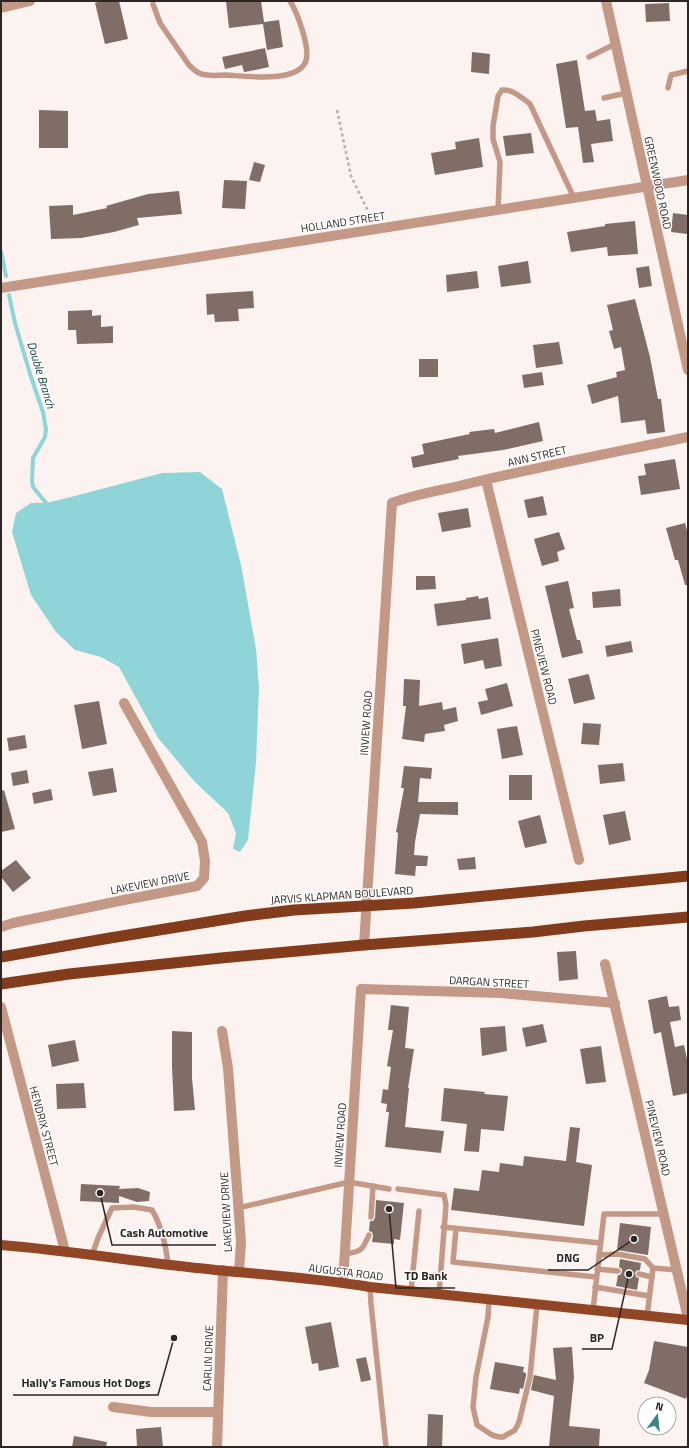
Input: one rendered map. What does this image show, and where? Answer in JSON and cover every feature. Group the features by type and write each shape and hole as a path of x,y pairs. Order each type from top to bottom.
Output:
{"highway":[{"name":"JARVIS KLAPMAN BOULEVARD","path":"1,957 245,916 294,910 366,906 688,876"},
{"path":"649,921 688,912"},
{"path":"1,984 69,974 364,945 533,932 688,917"}],"main road":[{"name":"AUGUSTA ROAD","path":"1,1245 65,1251 168,1265 489,1300 688,1319"}],"street":[{"path":"1,8 30,1"},
{"name":"GREENWOOD ROAD","path":"606,1 688,370"},
{"name":"HOLLAND STREET","path":"1,288 688,180"},
{"name":"ANN STREET","path":"392,503 409,496 439,491 564,462 688,437"},
{"name":"PINEVIEW ROAD","path":"486,480 579,860"},
{"name":"INVIEW ROAD","path":"364,945 392,503"},
{"name":"LAKEVIEW DRIVE","path":"1,927 13,923 197,886 204,878 205,861 202,842 124,703"},
{"name":"PINEVIEW ROAD","path":"605,964 677,1270 684,1288 688,1319"},
{"name":"INVIEW ROAD","path":"343,1283 361,989"},
{"name":"DARGAN STREET","path":"361,989 501,993 615,1004"},
{"name":"HENDRIX STREET","path":"1,1007 65,1251"},
{"name":"LAKEVIEW DRIVE","path":"222,1031 228,1068 241,1242 239,1272"},
{"name":"CARLIN DRIVE","path":"217,1447 223,1270"},
{"path":"113,1407 151,1412 218,1412"}],"lane":[{"path":"153,4 160,23 194,70 209,76 227,75 257,77 289,74 299,70 305,64 307,58 305,41 298,18 290,1"},
{"path":"589,57 615,44"},
{"path":"668,88 671,75 688,70"},
{"path":"498,210 500,162 493,139 493,126 498,96 502,90 513,92 530,104 574,198"},
{"path":"604,98 626,94"},
{"path":"238,1208 349,1182 389,1189"},
{"path":"371,1216 373,1186"},
{"path":"398,1189 444,1195 446,1204 439,1294"},
{"path":"92,1255 112,1208 134,1207 152,1210 161,1228 166,1246 168,1265"},
{"path":"411,1291 419,1211"},
{"path":"592,1310 604,1214 664,1214"},
{"path":"444,1227 600,1243"},
{"path":"456,1229 453,1262 596,1278"},
{"path":"345,1254 359,1252 364,1246 369,1235"},
{"path":"599,1255 617,1254 645,1259 653,1268 677,1270"},
{"path":"646,1316 653,1268"},
{"path":"597,1269 618,1270"},
{"path":"640,1274 652,1277"},
{"path":"370,1287 386,1447"},
{"path":"595,1288 649,1296"},
{"path":"489,1300 488,1317 476,1376 473,1407 477,1425 492,1435 499,1437 515,1430 519,1422 530,1377 537,1305"}],"path":[{"path":"337,110 351,176 367,209 372,230"}],"water":[{"path":"200,472 222,489 241,565 256,649 259,687 256,762 248,840 240,852 233,849 236,833 228,813 195,782 158,738 119,667 101,657 75,650 56,632 31,595 12,532 16,513 31,503 46,503 162,473"}],"building":[{"path":"102,1 119,1 128,39 105,44 95,3"},
{"path":"226,1 261,1 264,22 279,20 283,47 267,50 263,24 229,28"},
{"path":"669,3 670,21 646,22 645,4"},
{"path":"265,48 269,67 245,72 242,65 225,69 222,57"},
{"path":"472,52 490,54 489,74 471,72"},
{"path":"577,60 585,111 595,110 597,121 610,119 613,141 591,144 594,162 583,163 578,127 566,128 556,64"},
{"path":"39,110 68,111 68,148 39,148"},
{"path":"531,133 534,153 506,156 503,136"},
{"path":"479,138 483,167 435,175 431,153 456,149 455,142"},
{"path":"254,162 265,165 260,182 249,180"},
{"path":"224,180 247,181 245,209 222,208"},
{"path":"179,191 182,214 137,218 139,225 114,232 81,238 51,239 49,206 73,205 73,215 107,208 106,206 148,194"},
{"path":"673,213 688,215 687,234 671,232"},
{"path":"635,221 638,254 608,256 607,247 571,252 567,232 605,226 605,224"},
{"path":"528,261 531,283 501,287 498,266"},
{"path":"649,266 652,286 639,288 636,268"},
{"path":"477,271 479,288 447,292 446,275"},
{"path":"253,291 254,308 238,309 239,321 215,322 214,314 207,315 206,294"},
{"path":"635,299 650,357 658,399 661,399 665,432 647,434 645,420 621,423 618,396 592,404 587,385 617,377 616,372 625,370 621,347 614,349 609,331 613,330 607,305"},
{"path":"92,310 92,316 101,315 101,327 113,326 113,343 77,344 76,330 68,330 68,311"},
{"path":"559,342 563,364 536,368 533,345"},
{"path":"419,359 438,359 438,377 419,377"},
{"path":"542,372 544,385 524,388 522,375"},
{"path":"539,422 543,441 503,450 458,456 459,459 413,468 411,457 424,454 422,444 470,434 469,432 494,429 495,433"},
{"path":"675,459 680,489 641,495 638,476 646,475 644,464"},
{"path":"543,496 547,515 528,518 524,500"},
{"path":"468,508 471,527 442,532 438,513"},
{"path":"685,523 688,534 688,585 685,585 678,560 675,560 666,528"},
{"path":"559,532 565,549 557,552 559,561 542,566 534,539"},
{"path":"416,576 435,576 436,589 416,590"},
{"path":"568,581 574,608 569,609 577,640 580,640 583,653 562,658 545,586"},
{"path":"620,589 621,606 593,608 592,592"},
{"path":"478,596 479,599 488,597 491,619 437,626 434,604 466,600 466,598"},
{"path":"498,638 502,666 485,669 483,660 464,664 461,644"},
{"path":"631,641 633,652 607,657 605,646"},
{"path":"588,674 595,699 574,704 568,679"},
{"path":"404,679 420,680 419,706 442,702 443,710 456,707 458,721 444,725 445,731 425,734 424,742 402,739 406,706 403,706"},
{"path":"507,683 513,706 481,715 478,702 488,700 485,689"},
{"path":"99,701 107,744 82,749 74,705"},
{"path":"583,723 601,724 599,745 581,744"},
{"path":"517,726 523,755 502,759 497,729"},
{"path":"25,735 27,748 9,751 7,738"},
{"path":"623,763 625,781 600,784 598,765"},
{"path":"404,766 432,768 431,779 420,778 418,802 458,802 458,815 420,814 414,855 428,856 427,866 416,866 415,876 395,874 398,833 396,832 404,788 401,788"},
{"path":"113,768 117,792 93,796 88,772"},
{"path":"27,770 29,783 13,786 11,773"},
{"path":"509,775 532,775 532,800 509,800"},
{"path":"51,789 53,800 34,804 32,793"},
{"path":"4,790 15,829 1,832 1,791"},
{"path":"625,811 631,840 609,845 603,815"},
{"path":"540,815 547,843 525,848 518,821"},
{"path":"475,857 476,869 459,870 457,859"},
{"path":"16,860 31,878 13,892 1,877 1,871"},
{"path":"576,951 578,979 559,981 557,952"},
{"path":"667,996 669,1007 679,1006 681,1020 670,1022 675,1047 684,1045 688,1064 688,1093 673,1096 661,1032 654,1034 648,1000"},
{"path":"391,1005 409,1007 405,1048 414,1049 408,1088 405,1127 444,1131 441,1153 385,1147 389,1112 386,1112 387,1104 381,1103 383,1089 388,1090 391,1067 387,1066 393,1030 388,1030"},
{"path":"543,1024 547,1042 526,1047 522,1028"},
{"path":"505,1026 507,1051 482,1056 480,1028"},
{"path":"172,1031 192,1032 192,1078 195,1110 174,1111"},
{"path":"75,1040 79,1061 52,1067 48,1045"},
{"path":"601,1046 606,1082 586,1084 580,1049"},
{"path":"84,1083 86,1108 57,1109 56,1084"},
{"path":"444,1088 508,1096 504,1131 481,1129 479,1152 464,1151 467,1124 441,1121"},
{"path":"570,1127 580,1128 576,1162 592,1165 584,1226 451,1210 454,1188 479,1191 482,1170 499,1172 500,1163 523,1166 524,1156 566,1161"},
{"path":"81,1184 120,1186 119,1189 138,1188 150,1192 149,1201 137,1202 119,1196 119,1203 80,1201"},
{"path":"376,1200 404,1203 400,1240 394,1239 394,1244 372,1242 373,1235 372,1232 369,1231 370,1221 373,1221 375,1218"},
{"path":"620,1223 651,1227 648,1255 617,1250"},
{"path":"620,1259 641,1263 640,1270 636,1271 635,1273 636,1277 639,1278 637,1290 616,1286 618,1275 622,1272 622,1269 619,1267"},
{"path":"331,1322 339,1367 319,1371 318,1363 312,1364 305,1327"},
{"path":"654,1341 688,1347 688,1393 686,1399 644,1383 649,1370"},
{"path":"572,1347 574,1377 569,1426 600,1429 599,1447 549,1447 554,1396 531,1390 534,1375 556,1380 553,1348"},
{"path":"366,1357 371,1380 361,1382 356,1359"},
{"path":"495,1362 524,1367 523,1372 526,1373 526,1376 523,1389 520,1388 519,1394 490,1389"},
{"path":"428,1414 443,1415 442,1447 427,1447"},
{"path":"161,1427 163,1447 137,1447 136,1429"},
{"path":"74,1436 107,1442 106,1447 72,1447"}],"waterway":[{"name":"Double Branch","path":"1,251 6,276"},
{"name":"Double Branch","path":"9,295 15,323 43,412 46,429 45,437 33,458 32,481 33,487 46,503"}],"place":[{"name":"Cash Automotive","path":"100,1193"},
{"name":"TD Bank","path":"389,1209"},
{"name":"DNG","path":"634,1239"},
{"name":"BP","path":"629,1274"},
{"name":"Hally's Famous Hot Dogs","path":"174,1338"}]}
